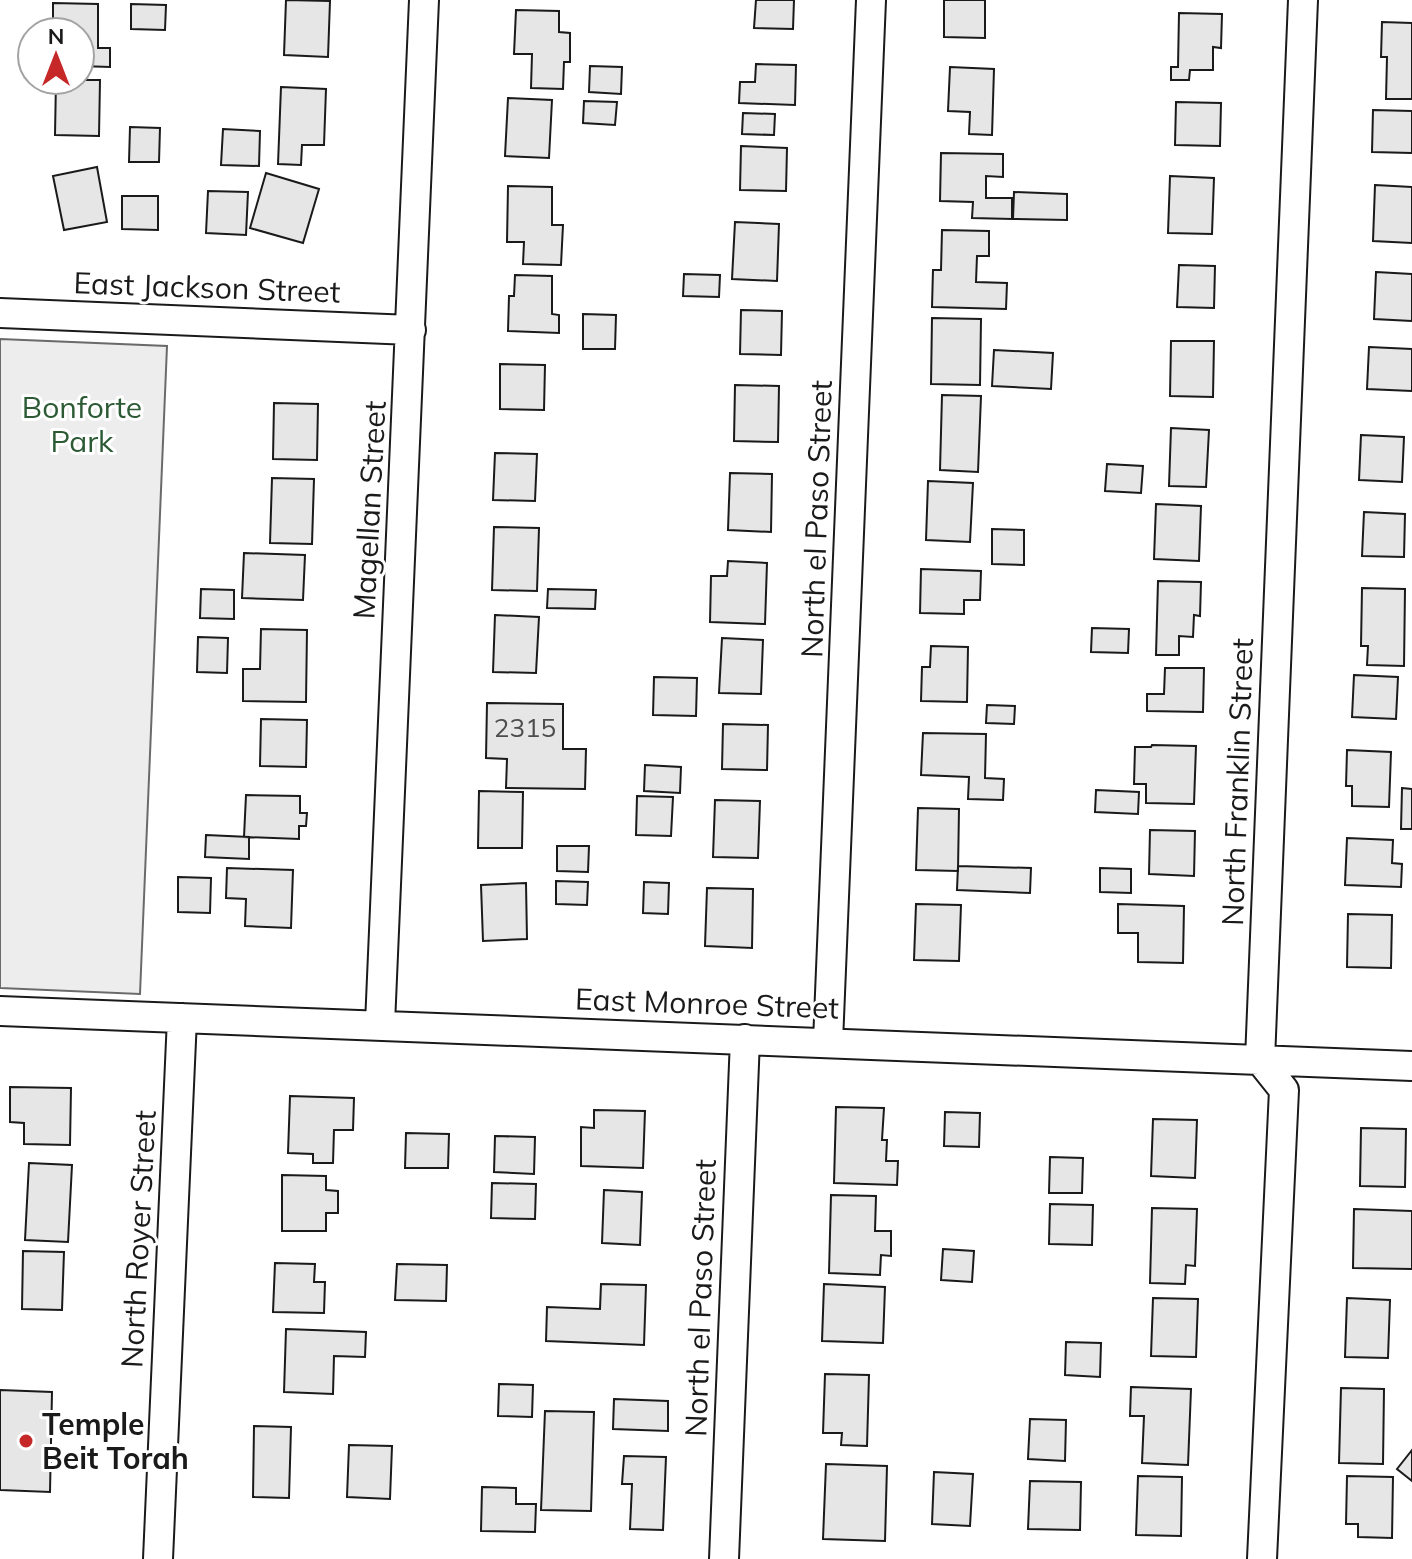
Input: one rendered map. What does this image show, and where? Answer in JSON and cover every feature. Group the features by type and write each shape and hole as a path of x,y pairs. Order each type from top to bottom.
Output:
{"street":[{"name":"Magellan Street","path":"380,1024 424,0"},
{"name":"North el Paso Street","path":"828,1042 871,0"},
{"name":"North Franklin Street","path":"1260,1060 1303,0"},
{"name":"East Jackson Street","path":"0,313 411,330"},
{"name":"East Monroe Street","path":"0,1011 1412,1066"},
{"name":"North Royer Street","path":"158,1559 182,1018"},
{"name":"North el Paso Street","path":"724,1559 745,1039"},
{"path":"1260,1060 1284,1090 1262,1559"}],"shaded area":[{"name":"Bonforte Park","path":"0,339 167,346 140,994 0,988"}],"building":[{"path":"286,0 330,1 328,57 284,55"},
{"path":"756,0 794,0 793,29 754,28"},
{"path":"944,0 985,0 985,38 944,37"},
{"path":"53,3 98,4 98,48 110,48 110,67 96,67 96,16 53,16"},
{"path":"131,4 166,5 165,30 131,29"},
{"path":"516,10 559,11 559,32 570,33 570,62 564,62 563,89 531,88 532,54 514,54"},
{"path":"1179,13 1222,14 1221,48 1213,47 1213,70 1190,70 1189,80 1171,80 1171,67 1178,67"},
{"path":"1382,22 1412,23 1412,99 1386,99 1387,57 1381,57"},
{"path":"756,64 796,65 795,105 739,103 740,82 755,82"},
{"path":"590,66 622,67 621,94 589,92"},
{"path":"950,67 994,69 992,135 969,134 970,112 948,111"},
{"path":"96,80 100,80 99,136 55,135 56,96 96,96"},
{"path":"281,87 326,89 324,145 302,145 301,165 278,164"},
{"path":"508,98 552,100 549,158 505,156"},
{"path":"584,101 617,102 615,125 583,123"},
{"path":"1176,102 1221,103 1220,146 1175,145"},
{"path":"1373,110 1412,111 1412,153 1372,152"},
{"path":"743,113 775,114 774,135 742,134"},
{"path":"130,127 160,128 159,162 129,162"},
{"path":"223,129 260,131 259,166 221,165"},
{"path":"741,146 787,148 786,191 740,190"},
{"path":"941,153 1003,154 1003,177 986,176 986,198 1012,198 1012,219 972,218 973,202 940,201"},
{"path":"97,167 107,222 64,230 53,176"},
{"path":"266,173 319,189 303,243 250,228"},
{"path":"1170,176 1214,178 1212,234 1168,233"},
{"path":"1375,185 1412,187 1412,243 1373,241"},
{"path":"508,186 552,187 552,225 563,225 561,265 523,264 524,242 507,242"},
{"path":"208,191 248,192 246,235 206,233"},
{"path":"1014,192 1067,194 1067,220 1013,219"},
{"path":"122,196 158,196 158,230 122,229"},
{"path":"735,222 779,224 777,281 732,279"},
{"path":"942,230 989,231 989,256 977,256 976,282 1007,283 1006,309 932,307 933,270 941,270"},
{"path":"1179,265 1215,266 1214,308 1177,307"},
{"path":"1376,272 1412,274 1412,321 1374,319"},
{"path":"684,274 720,275 719,297 683,296"},
{"path":"515,275 552,276 552,314 559,315 559,333 508,331 509,296 514,296"},
{"path":"741,310 782,311 781,355 740,354"},
{"path":"583,314 616,315 615,349 583,349"},
{"path":"932,318 981,319 980,385 931,384"},
{"path":"1171,341 1214,341 1213,397 1170,396"},
{"path":"1369,347 1412,349 1412,391 1367,389"},
{"path":"994,350 1053,353 1051,389 992,386"},
{"path":"500,364 545,365 544,410 500,409"},
{"path":"735,385 779,386 778,442 734,441"},
{"path":"942,395 981,396 978,472 940,470"},
{"path":"274,403 318,404 317,460 273,459"},
{"path":"1171,428 1209,430 1206,487 1169,486"},
{"path":"1361,435 1404,437 1402,482 1359,480"},
{"path":"495,453 537,454 535,501 493,500"},
{"path":"1107,464 1143,466 1141,493 1105,491"},
{"path":"730,473 772,474 771,532 728,530"},
{"path":"272,478 314,479 312,544 270,543"},
{"path":"928,481 973,483 970,542 926,540"},
{"path":"1156,504 1201,506 1199,561 1154,559"},
{"path":"1364,512 1405,514 1404,557 1362,556"},
{"path":"494,527 539,528 537,591 492,590"},
{"path":"992,529 1024,530 1024,565 992,564"},
{"path":"244,553 305,555 303,600 242,598"},
{"path":"728,561 767,563 765,624 710,622 711,576 727,576"},
{"path":"921,569 981,571 980,600 964,600 964,614 920,613"},
{"path":"1158,581 1201,582 1200,616 1194,615 1193,637 1179,636 1179,655 1156,655"},
{"path":"1362,588 1405,589 1404,666 1367,665 1368,646 1361,646"},
{"path":"201,589 234,590 234,619 200,618"},
{"path":"548,589 596,590 595,609 547,608"},
{"path":"495,615 539,617 536,673 493,672"},
{"path":"1092,628 1129,629 1128,653 1091,652"},
{"path":"261,629 307,630 306,702 243,701 243,669 260,669"},
{"path":"198,637 228,638 227,673 197,672"},
{"path":"722,638 763,640 761,694 719,693"},
{"path":"931,646 968,647 967,702 921,701 922,667 930,667"},
{"path":"1165,668 1204,668 1203,712 1147,711 1147,694 1164,694"},
{"path":"1354,675 1398,677 1396,719 1352,717"},
{"path":"654,677 697,678 696,716 653,715"},
{"path":"487,703 563,704 563,749 586,749 585,789 506,788 507,759 486,758"},
{"path":"987,705 1015,706 1014,724 986,723"},
{"path":"261,719 307,720 306,767 260,766"},
{"path":"723,724 768,725 767,770 722,769"},
{"path":"923,733 986,734 985,778 1004,779 1003,800 968,799 969,777 921,775"},
{"path":"1196,746 1194,804 1146,803 1146,784 1134,784 1135,747"},
{"path":"1347,750 1391,752 1389,807 1352,806 1352,786 1346,786"},
{"path":"645,765 681,767 680,793 644,791"},
{"path":"1402,788 1412,789 1412,829 1401,829"},
{"path":"1096,790 1139,792 1138,814 1095,812"},
{"path":"479,791 523,792 522,848 478,848"},
{"path":"246,795 300,796 300,813 307,813 306,826 299,826 299,839 244,837"},
{"path":"637,796 673,797 671,836 636,835"},
{"path":"715,800 760,801 758,858 713,857"},
{"path":"918,808 959,809 958,871 916,870"},
{"path":"1150,830 1195,831 1194,876 1149,874"},
{"path":"206,835 249,837 249,859 205,857"},
{"path":"1347,838 1393,840 1392,863 1402,864 1401,887 1345,885"},
{"path":"557,846 589,846 588,872 557,871"},
{"path":"958,866 1031,868 1030,893 957,890"},
{"path":"227,868 293,870 291,928 245,926 246,899 226,898"},
{"path":"1100,868 1131,869 1131,893 1100,892"},
{"path":"178,877 211,878 210,913 178,912"},
{"path":"556,881 588,882 587,905 556,904"},
{"path":"644,882 669,883 668,914 643,913"},
{"path":"526,883 527,939 483,941 481,885"},
{"path":"707,888 753,889 752,948 705,946"},
{"path":"916,904 961,905 959,961 914,960"},
{"path":"1118,904 1184,906 1183,963 1138,962 1138,933 1118,933"},
{"path":"1348,914 1392,915 1391,968 1347,967"},
{"path":"10,1087 71,1088 70,1145 24,1144 24,1123 10,1122"},
{"path":"290,1096 354,1098 353,1130 334,1130 333,1163 313,1163 313,1154 288,1153"},
{"path":"836,1107 884,1108 882,1140 887,1140 886,1161 898,1161 897,1185 834,1183"},
{"path":"594,1110 645,1111 643,1168 581,1166 581,1127 594,1128"},
{"path":"945,1112 980,1113 979,1147 944,1146"},
{"path":"1153,1119 1197,1120 1195,1178 1151,1176"},
{"path":"1361,1128 1406,1129 1405,1187 1360,1186"},
{"path":"406,1133 449,1134 448,1168 405,1168"},
{"path":"495,1136 535,1137 534,1174 494,1172"},
{"path":"1050,1157 1083,1158 1082,1193 1049,1193"},
{"path":"29,1163 72,1165 68,1242 25,1240"},
{"path":"282,1175 326,1176 326,1190 338,1191 338,1213 326,1213 326,1231 282,1231"},
{"path":"492,1183 536,1184 535,1219 491,1218"},
{"path":"604,1190 642,1192 640,1245 602,1243"},
{"path":"831,1195 876,1196 875,1231 891,1231 891,1256 881,1255 880,1275 829,1273"},
{"path":"1050,1204 1093,1205 1092,1245 1049,1244"},
{"path":"1152,1208 1197,1209 1195,1266 1186,1265 1185,1284 1150,1283"},
{"path":"1354,1209 1412,1211 1412,1269 1353,1268"},
{"path":"943,1249 974,1251 972,1282 941,1280"},
{"path":"23,1251 64,1252 62,1310 22,1309"},
{"path":"275,1263 315,1264 314,1282 325,1282 324,1313 273,1312"},
{"path":"397,1264 447,1265 446,1301 395,1300"},
{"path":"601,1284 646,1285 644,1345 546,1341 547,1307 600,1309"},
{"path":"824,1284 885,1287 883,1343 822,1341"},
{"path":"1153,1298 1198,1299 1196,1357 1151,1356"},
{"path":"1347,1298 1390,1300 1388,1358 1345,1357"},
{"path":"286,1329 366,1332 365,1357 334,1356 333,1394 284,1392"},
{"path":"1066,1342 1101,1343 1100,1377 1065,1375"},
{"path":"825,1374 869,1375 867,1446 841,1445 842,1433 823,1433"},
{"path":"499,1384 533,1385 532,1417 498,1416"},
{"path":"1131,1387 1191,1389 1188,1465 1142,1463 1144,1416 1130,1416"},
{"path":"1341,1388 1384,1389 1383,1464 1339,1463"},
{"name":"Temple Beit Torah","path":"0,1390 52,1392 50,1492 0,1490"},
{"path":"614,1399 668,1401 668,1431 613,1429"},
{"path":"545,1411 594,1412 591,1511 541,1510"},
{"path":"1030,1419 1066,1420 1065,1461 1028,1459"},
{"path":"254,1426 291,1427 289,1498 253,1497"},
{"path":"349,1445 392,1446 390,1499 347,1497"},
{"path":"1412,1450 1412,1481 1397,1469"},
{"path":"624,1456 666,1457 663,1530 630,1529 632,1484 622,1484"},
{"path":"826,1464 887,1466 885,1541 823,1539"},
{"path":"934,1472 973,1474 970,1526 932,1524"},
{"path":"1138,1476 1182,1477 1181,1536 1136,1535"},
{"path":"1347,1476 1393,1477 1392,1538 1358,1537 1358,1524 1346,1524"},
{"path":"1030,1481 1081,1482 1080,1530 1028,1529"},
{"path":"482,1487 516,1488 516,1504 536,1504 535,1532 481,1531"}],"place":[{"name":"Temple Beit Torah","path":"26,1441"}]}
